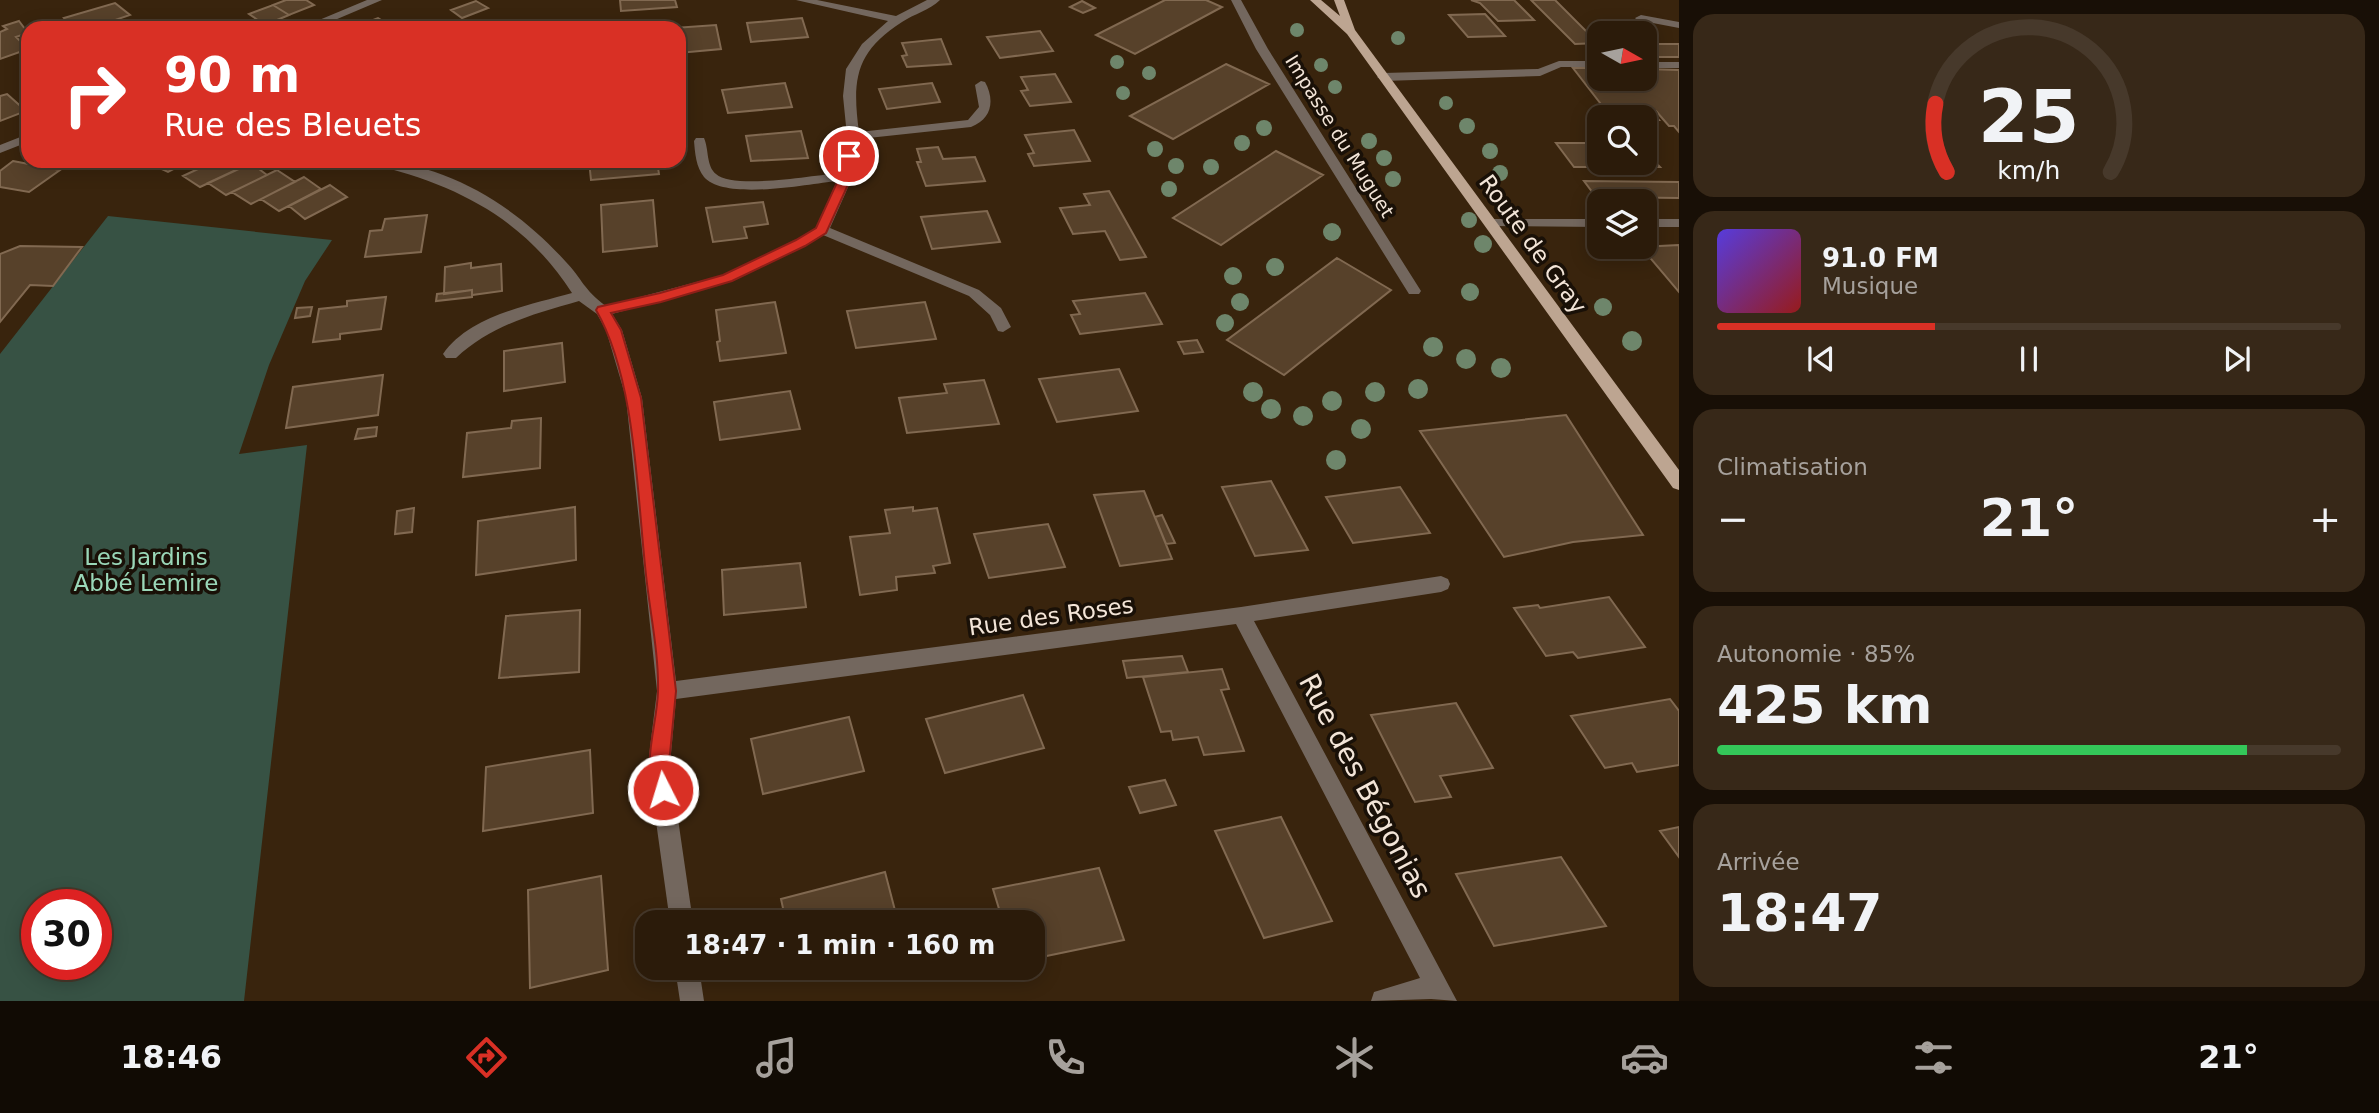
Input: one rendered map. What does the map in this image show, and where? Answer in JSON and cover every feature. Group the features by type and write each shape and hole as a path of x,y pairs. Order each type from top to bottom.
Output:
{"main road":[{"name":"Route de Gray","path":"1315,0 1351,32 1679,484"},
{"name":"Route de Gray","path":"1339,0 1351,32"}],"street":[{"path":"324,21 377,0"},
{"path":"802,0 897,20"},
{"path":"603,310 661,298 728,278 778,256 822,230 846,176 853,136 847,91 852,67 864,45 897,20 935,0"},
{"name":"Impasse du Muguet","path":"1236,0 1262,49 1414,291"},
{"path":"1642,18 1679,25"},
{"path":"1383,77 1541,72 1559,64 1587,64"},
{"path":"1657,65 1679,65"},
{"path":"853,136 971,124 985,109 986,98 981,85"},
{"path":"0,149 21,141"},
{"path":"700,141 705,170 718,181 727,184 846,176"},
{"path":"405,168 425,173 483,199 533,237 562,267 581,295 603,310 614,330 634,398 667,691 659,764 679,910"},
{"path":"1490,223 1587,223"},
{"path":"1657,223 1679,223"},
{"path":"822,230 974,293 996,312 1003,327"},
{"path":"451,354 467,337 488,326 581,295"},
{"name":"Rue des Roses","path":"667,691 1241,615 1441,584"},
{"name":"Rue des Bégonias","path":"1241,615 1441,993 1383,1001"},
{"path":"689,980 692,1001"}],"green space":[{"name":"Les Jardins Abbé Lemire","path":"108,216 332,240 305,281 269,365 239,454 307,445 244,1001 0,1001 0,354"}],"building":[{"path":"286,0 306,0 314,5 289,15 273,5"},
{"path":"620,0 675,0 677,7 621,11"},
{"path":"1165,0 1206,0 1222,7 1135,54 1096,35"},
{"path":"1471,0 1514,0 1534,20 1498,21 1480,3"},
{"path":"1531,0 1555,0 1587,32 1587,43 1575,44"},
{"path":"476,1 488,8 462,18 451,10"},
{"path":"1082,1 1095,8 1083,13 1070,7"},
{"path":"115,3 130,15 112,21 67,21 64,18"},
{"path":"273,5 289,15 275,21 259,21 249,14"},
{"path":"1485,14 1505,36 1468,37 1449,15"},
{"path":"802,18 808,37 751,42 747,23"},
{"path":"19,21 21,24 21,35 16,37 21,42 21,52 0,59 0,32 7,29 3,26"},
{"path":"716,25 721,49 686,52 686,27"},
{"path":"1040,31 1053,51 1000,58 987,37"},
{"path":"941,39 951,64 907,67 902,56 907,55 902,43"},
{"path":"1657,44 1679,44 1679,57 1657,57"},
{"path":"1226,64 1269,84 1173,139 1130,116"},
{"path":"1573,68 1587,68 1587,86"},
{"path":"1657,69 1679,70 1679,132 1674,126 1669,126 1657,112 1657,105 1602,105 1591,91 1657,91"},
{"path":"1055,74 1071,102 1030,106 1021,91 1028,90 1021,77"},
{"path":"785,83 792,107 728,113 722,90"},
{"path":"932,83 940,102 887,109 879,89"},
{"path":"7,94 21,107 21,113 0,121 0,96"},
{"path":"1074,130 1090,161 1034,166 1028,154 1034,153 1025,135"},
{"path":"801,131 808,158 751,161 746,136"},
{"path":"1556,143 1587,143 1587,167 1574,167"},
{"path":"938,147 943,159 975,157 985,181 926,186 917,162 921,162 917,149"},
{"path":"1276,151 1323,175 1221,245 1173,218"},
{"path":"13,161 21,163 21,168 60,170 29,192 0,187 0,171"},
{"path":"159,168 176,168 168,172"},
{"path":"200,168 241,168 200,187 183,176"},
{"path":"240,168 258,168 267,175 226,195 208,183"},
{"path":"590,168 658,168 659,174 591,180"},
{"path":"277,170 295,182 251,204 232,192"},
{"path":"304,177 321,189 279,211 261,199"},
{"path":"1584,181 1679,182 1679,198 1657,198 1657,189 1590,189"},
{"path":"330,185 347,197 305,219 289,206"},
{"path":"1109,191 1146,257 1120,260 1105,231 1073,234 1060,208 1090,205 1084,194"},
{"path":"653,200 657,246 603,252 601,205"},
{"path":"763,202 768,224 744,227 747,238 713,242 706,208"},
{"path":"987,211 1000,242 932,249 921,217"},
{"path":"427,215 421,252 365,257 370,231 382,230 385,219"},
{"path":"1679,245 1679,292 1651,259 1657,259 1657,246"},
{"path":"20,246 82,247 53,286 30,285 0,322 0,254"},
{"path":"1337,258 1391,290 1284,375 1227,340"},
{"path":"471,263 471,268 501,264 502,291 472,295 472,290 444,294 445,267"},
{"path":"472,290 472,297 436,301 437,294"},
{"path":"1145,293 1162,324 1080,334 1071,315 1080,314 1073,301"},
{"path":"386,297 381,329 340,334 340,339 313,342 319,309 347,306 347,301"},
{"path":"775,302 786,353 720,361 716,310"},
{"path":"925,302 936,339 856,348 847,311"},
{"path":"312,307 310,316 295,318 297,308"},
{"path":"1197,340 1203,352 1184,354 1178,342"},
{"path":"562,343 565,382 504,391 504,351"},
{"path":"1119,369 1138,411 1057,422 1039,379"},
{"path":"383,375 378,415 286,428 293,387"},
{"path":"984,380 999,424 907,433 899,398 947,393 944,384"},
{"path":"790,391 800,429 720,440 714,402"},
{"path":"1566,415 1643,535 1573,542 1504,557 1420,431"},
{"path":"541,418 540,468 463,477 467,433 511,428 512,421"},
{"path":"377,427 376,436 355,439 358,429"},
{"path":"1271,481 1308,550 1255,556 1222,487"},
{"path":"1400,487 1430,533 1353,543 1326,497"},
{"path":"1144,491 1172,559 1120,566 1094,495"},
{"path":"575,507 576,560 476,575 478,521"},
{"path":"913,507 913,511 937,508 950,563 933,566 935,573 896,577 897,590 860,595 850,537 890,533 885,510"},
{"path":"414,508 412,532 395,534 397,511"},
{"path":"1162,515 1175,543 1166,544 1155,517"},
{"path":"1048,524 1065,567 989,578 974,534"},
{"path":"800,563 806,607 724,615 722,570"},
{"path":"1609,597 1645,647 1578,658 1573,652 1546,656 1514,608 1538,605 1540,608"},
{"path":"580,610 579,672 499,678 506,616"},
{"path":"1182,656 1188,672 1127,678 1123,661"},
{"path":"1222,669 1229,689 1221,690 1244,751 1204,755 1198,737 1173,740 1171,731 1161,732 1143,677"},
{"path":"1023,695 1044,748 945,773 926,719"},
{"path":"1670,699 1679,711 1679,765 1637,772 1632,763 1605,768 1571,716"},
{"path":"1456,703 1493,768 1440,776 1451,797 1415,802 1371,715"},
{"path":"849,717 864,771 763,794 751,739"},
{"path":"590,750 593,813 483,831 486,767"},
{"path":"1165,780 1176,805 1140,813 1129,787"},
{"path":"1281,817 1332,921 1264,938 1215,831"},
{"path":"1679,827 1679,857 1660,831"},
{"path":"1561,857 1606,926 1494,946 1456,874"},
{"path":"1099,868 1124,940 1045,956 1045,910 999,910 993,889"},
{"path":"885,872 895,910 783,910 781,899"},
{"path":"601,876 608,970 530,988 528,890"}],"route":[{"path":"663,790 659,764 667,691 634,398 614,330 603,310 638,304 728,278 778,256 822,230 846,176 849,156"}]}
